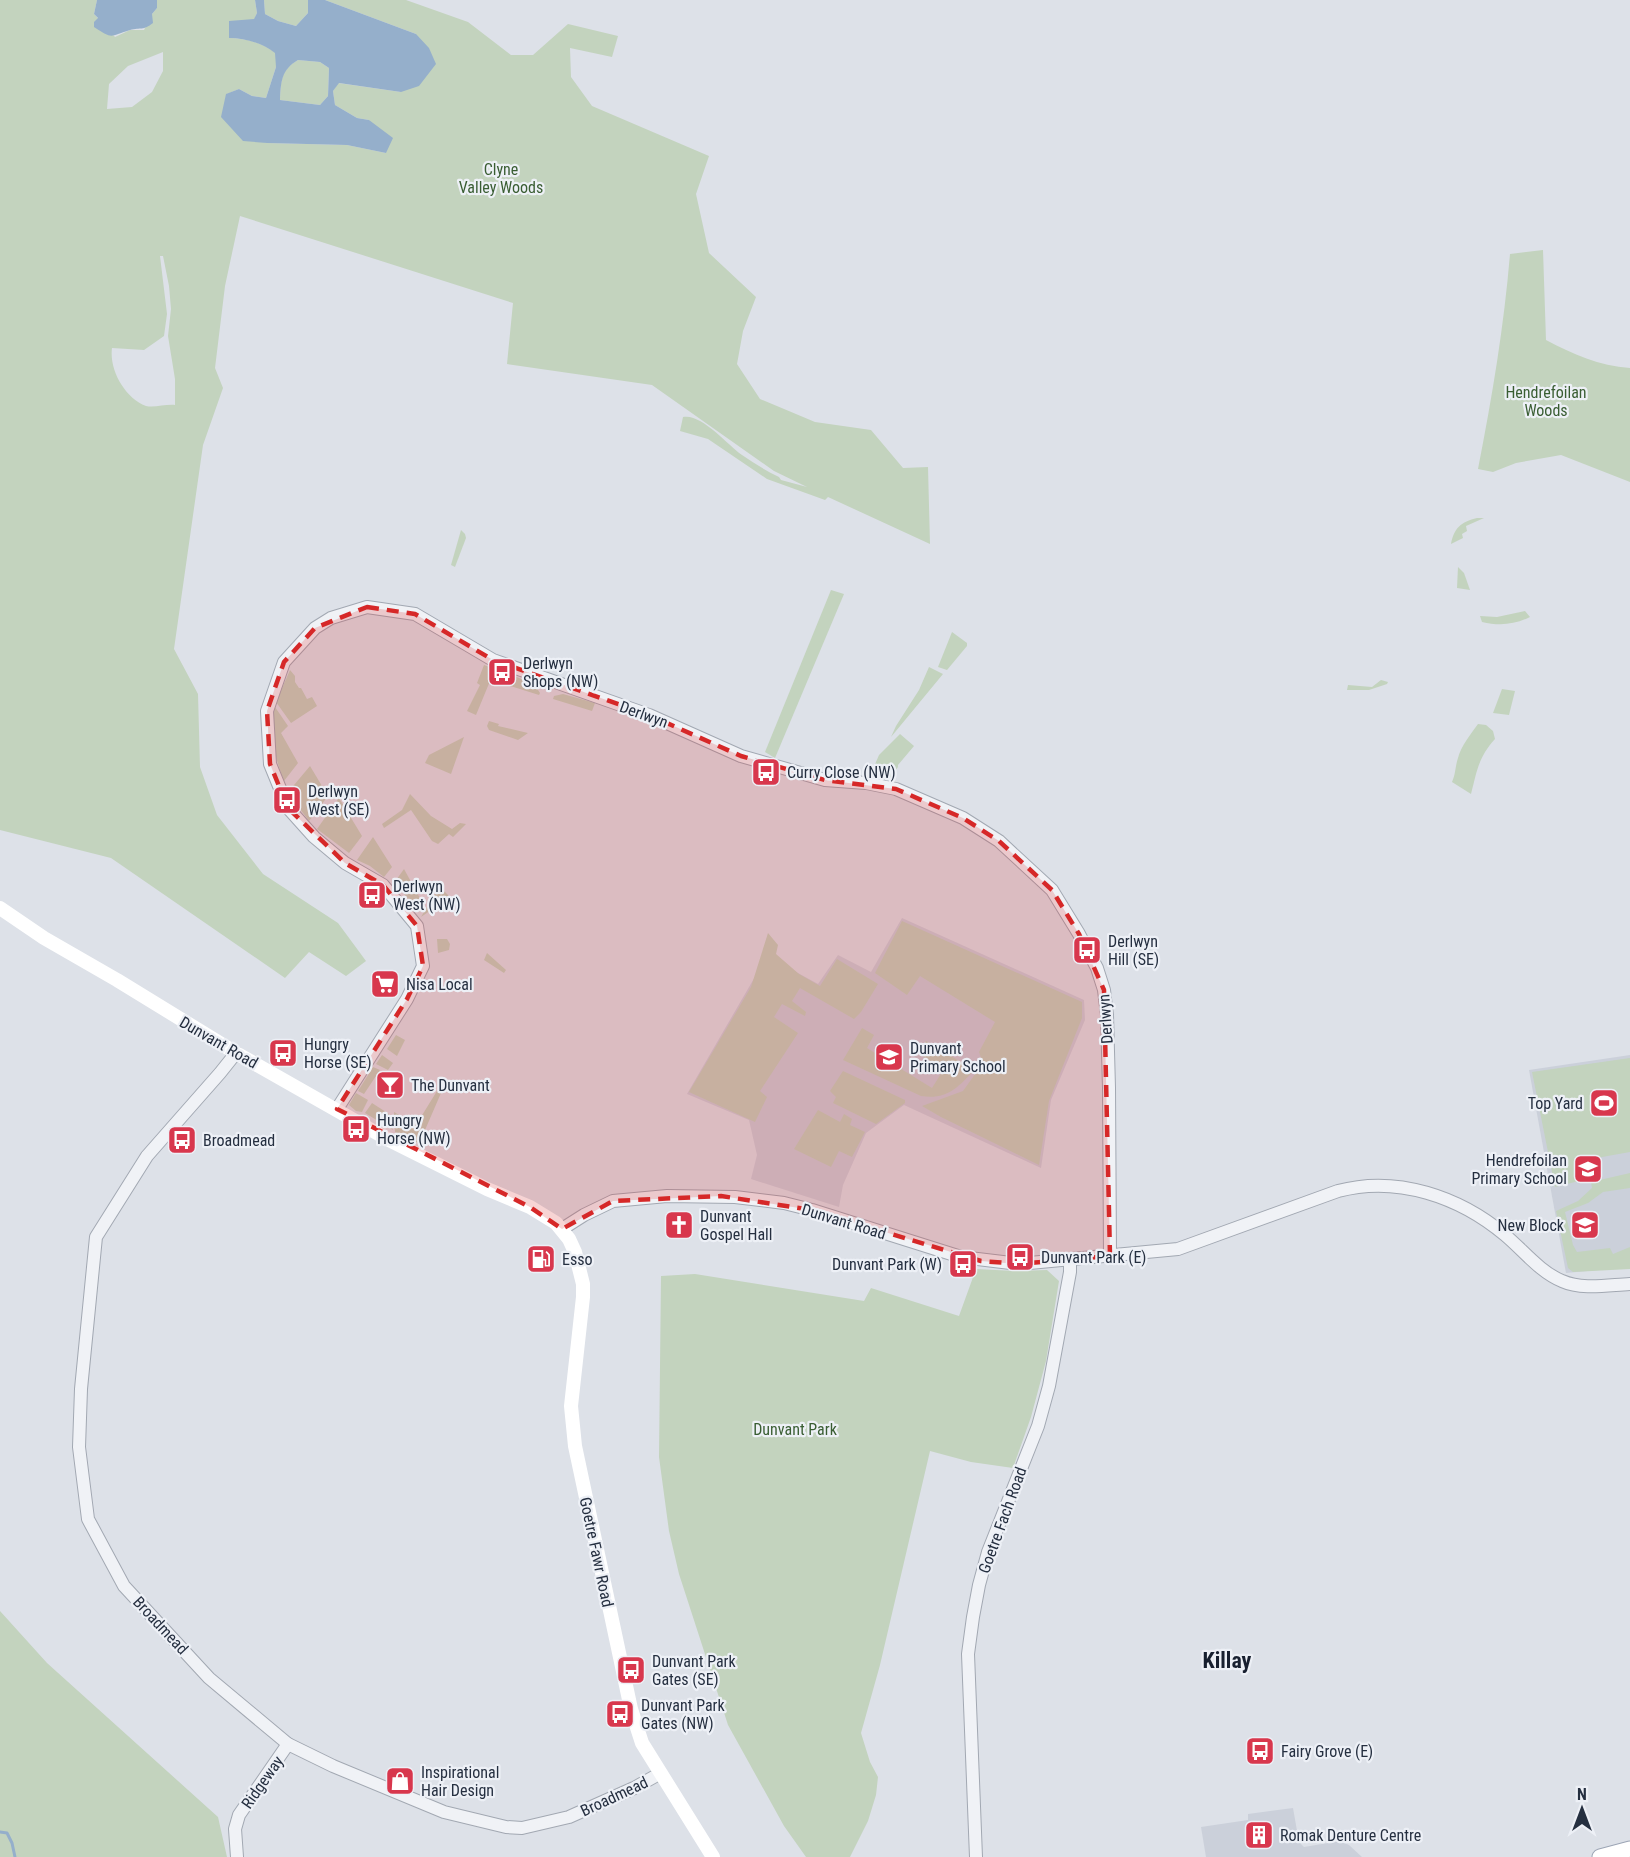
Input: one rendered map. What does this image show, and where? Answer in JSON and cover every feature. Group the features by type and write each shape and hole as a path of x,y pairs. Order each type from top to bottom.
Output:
{"main road":[{"name":"Dunvant Road","path":"0,908 44,938 236,1053 415,1154 487,1190 538,1211 562,1229"},
{"name":"Goetre Fawr Road","path":"562,1229 578,1258 583,1297 571,1406 575,1446 631,1710 642,1743 659,1774 713,1857"},
{"path":"1600,1857 1630,1850"}],"street":[{"name":"Derlwyn","path":"337,1109 407,999 423,966 417,926 383,885 345,863 314,837 288,808 270,764 267,711 284,662 315,628 331,618 367,607 415,614 493,660 649,715 741,756 825,780 866,783 896,789 963,818 999,841 1052,891 1079,934 1104,990 1107,1015 1109,1099 1110,1256"},
{"name":"Broadmead","path":"236,1053 147,1156 96,1237 81,1389 79,1447 88,1519 124,1586 209,1678 288,1744 333,1766 444,1812 522,1828 569,1817 634,1788 659,1774"},
{"name":"Dunvant Road","path":"562,1229 613,1201 667,1196 761,1199 812,1210 938,1250 981,1261 1019,1264 1178,1249 1338,1191 1377,1186 1420,1191 1459,1204 1491,1224 1560,1281 1585,1286 1630,1284"},
{"name":"Goetre Fach Road","path":"976,1857 968,1654 973,1617 988,1552 1038,1426 1049,1386 1070,1272 1070,1260"},
{"name":"Ridgeway","path":"237,1857 235,1829 239,1815 288,1744"}],"highlighted area":[{"path":"367,607 415,614 493,660 649,715 741,756 825,780 896,789 963,818 999,841 1052,890 1079,934 1104,990 1110,1256 1019,1264 981,1261 812,1210 721,1196 613,1201 562,1229 530,1207 337,1109 407,999 423,966 417,926 383,885 345,863 288,808 270,764 267,711 284,662 315,628"}],"shaded area":[{"name":"Dunvant Primary School","path":"902,918 1084,1000 1085,1020 1051,1100 1041,1168 904,1105 866,1133 843,1185 839,1207 751,1179 757,1155 749,1120 687,1094 767,956 818,984 838,955 871,972"},
{"name":"Hendrefoilan Primary School","path":"1630,1055 1630,1267 1566,1273 1529,1070"},
{"path":"1293,1808 1299,1842 1304,1847 1340,1841 1349,1845 1362,1857 1206,1857 1201,1827 1248,1820 1248,1814"}],"green space":[{"name":"Clyne Valley Woods","path":"0,0 97,0 94,14 115,37 130,30 144,30 157,8 157,0 255,0 257,13 254,20 244,21 229,38 254,42 271,49 276,53 276,67 266,98 252,96 239,89 227,94 222,117 231,127 267,143 347,145 386,153 369,120 357,118 335,105 333,91 338,83 401,92 416,34 325,0 406,0 468,22 511,55 533,55 568,24 618,36 612,57 570,48 571,77 592,106 709,156 696,194 709,253 756,297 743,331 737,364 760,399 815,422 871,430 903,468 928,467 930,544 828,497 825,500 767,479 708,439 680,431 683,417 698,420 714,430 742,455 781,480 807,487 774,471 652,385 507,364 513,303 240,216 225,286 215,368 223,388 203,445 174,649 198,694 200,767 217,815 263,874 338,923 366,961 346,976 309,952 285,978 111,858 0,830","holes":["163,52 163,71 152,92 132,107 107,109 109,84 128,66","160,256 163,256 169,286 171,309 168,336 175,379 175,405 146,406 131,397 120,382 113,365 112,348 144,350 164,336 167,314"]},
{"path":"264,0 308,0 308,13 296,26 278,21 265,14"},
{"path":"298,60 320,62 329,68 328,96 320,105 280,100 281,82 285,72"},
{"name":"Hendrefoilan Woods","path":"1543,250 1546,340 1586,358 1608,365 1630,368 1630,482 1561,455 1516,463 1493,472 1478,469 1497,362 1510,254"},
{"path":"1477,518 1484,518 1466,526 1467,531 1462,534 1463,538 1451,544 1459,527"},
{"path":"461,530 466,538 455,567 451,565"},
{"path":"1458,567 1464,573 1470,590 1457,588"},
{"path":"831,590 844,594 775,758 765,752"},
{"path":"1525,611 1530,617 1506,624 1482,622 1480,616 1497,617"},
{"path":"952,632 967,643 967,646 947,670 938,667"},
{"path":"484,665 495,669 476,715 467,711 480,685 477,683"},
{"path":"929,667 943,674 891,737 919,690"},
{"path":"290,670 307,699 312,697 317,706 291,723 276,702"},
{"path":"499,670 534,684 539,695 494,681"},
{"path":"1381,680 1388,682 1369,690 1347,690 1348,685 1372,687"},
{"path":"1502,689 1515,691 1509,715 1493,713"},
{"path":"563,694 595,703 592,711 553,699 554,696"},
{"path":"275,707 288,726 281,733 298,763 284,781 274,745 272,726"},
{"path":"489,721 499,724 498,726 528,733 518,740 489,730 487,726"},
{"path":"1478,724 1486,725 1493,731 1495,739 1482,759 1471,794 1452,782 1461,749"},
{"path":"900,734 914,746 889,780 870,776 879,755"},
{"path":"464,737 451,774 425,763 429,755"},
{"path":"310,766 328,796 309,821 289,791"},
{"path":"410,794 431,816 452,829 460,823 466,824 453,837 449,834 438,844 432,841 411,810 384,828 382,824 402,810"},
{"path":"339,798 362,836 349,853 317,829"},
{"path":"373,837 392,867 384,877 370,866 357,860"},
{"path":"404,869 421,900 415,906 394,883"},
{"path":"438,889 442,889 450,897 421,917"},
{"path":"902,921 1082,1002 1082,1018 1049,1101 1039,1165 922,1106 963,1091 983,1063 979,1052 995,1022 920,976 907,995 875,973"},
{"path":"768,933 778,945 776,954 799,974 820,986 837,959 878,984 861,1012 854,1019 800,988 792,1001 806,1012 805,1016 782,1004 774,1017 798,1033 760,1091 767,1097 755,1122 689,1092 751,987"},
{"path":"437,939 447,939 450,944 449,950 438,953"},
{"path":"487,953 506,970 504,973 484,960"},
{"path":"862,1028 874,1035 867,1048 932,1088 944,1069 917,1053 926,1041 974,1070 945,1094 921,1096 843,1060"},
{"path":"396,1035 405,1040 397,1056 387,1049"},
{"path":"382,1055 393,1063 388,1070 376,1064"},
{"path":"1630,1058 1630,1152 1591,1159 1595,1177 1555,1187 1532,1072"},
{"path":"373,1067 380,1070 364,1094 358,1091"},
{"path":"843,1071 905,1100 905,1103 876,1124 833,1103 836,1097 830,1091"},
{"path":"437,1091 441,1093 419,1144 395,1132 394,1112 416,1125"},
{"path":"356,1093 368,1100 362,1112 356,1111 349,1105"},
{"path":"372,1103 389,1114 393,1130 365,1113"},
{"path":"818,1110 840,1122 844,1114 852,1119 850,1125 865,1132 852,1157 839,1151 831,1167 794,1149"},
{"path":"1630,1173 1630,1188 1603,1192 1588,1203 1565,1212 1573,1245 1577,1252 1610,1248 1613,1254 1630,1247 1630,1269 1573,1272 1568,1268 1556,1211 1578,1201 1592,1188 1591,1182"},
{"name":"Dunvant Park","path":"976,1269 1047,1270 1059,1281 1046,1361 1031,1417 1013,1468 971,1462 930,1451 880,1665 861,1733 870,1762 878,1777 876,1795 868,1821 850,1857 806,1857 784,1826 728,1725 679,1574 669,1531 659,1457 661,1276 695,1274 864,1301 871,1288 959,1316"},
{"path":"0,1611 47,1663 218,1817 227,1857 0,1857"}],"water":[{"path":"97,0 157,0 157,8 152,14 153,23 144,28 115,35 105,34 94,27 94,22 98,18 94,14"},
{"path":"255,0 264,0 265,14 278,21 296,26 308,13 308,0 325,0 416,34 429,48 436,64 419,86 401,92 339,83 333,91 335,105 357,118 369,120 393,138 386,153 347,145 243,141 221,117 226,94 239,89 252,96 266,98 276,67 275,53 253,42 229,38 229,21 254,19 257,13","holes":["298,60 320,62 329,68 328,96 320,105 280,100 283,77 292,64"]}],"waterway":[{"path":"0,1832 7,1833 15,1857"}],"place":[{"name":"Derlwyn Shops (NW)","path":"502,672"},
{"name":"Curry Close (NW)","path":"766,772"},
{"name":"Derlwyn West (SE)","path":"287,800"},
{"name":"Derlwyn West (NW)","path":"372,895"},
{"name":"Derlwyn Hill (SE)","path":"1087,950"},
{"name":"Nisa Local","path":"385,984"},
{"name":"Hungry Horse (SE)","path":"283,1053"},
{"name":"Dunvant Primary School","path":"889,1057"},
{"name":"The Dunvant","path":"390,1085"},
{"name":"Top Yard","path":"1604,1103"},
{"name":"Hungry Horse (NW)","path":"356,1129"},
{"name":"Broadmead","path":"182,1140"},
{"name":"Hendrefoilan Primary School","path":"1588,1169"},
{"name":"Dunvant Gospel Hall","path":"679,1225"},
{"name":"New Block","path":"1585,1225"},
{"name":"Dunvant Park (E)","path":"1020,1257"},
{"name":"Esso","path":"541,1259"},
{"name":"Dunvant Park (W)","path":"963,1264"},
{"name":"Dunvant Park Gates (SE)","path":"631,1670"},
{"name":"Dunvant Park Gates (NW)","path":"620,1714"},
{"name":"Fairy Grove (E)","path":"1260,1751"},
{"name":"Inspirational Hair Design","path":"400,1781"},
{"name":"Romak Denture Centre","path":"1259,1835"}],"district":[{"name":"Killay","path":"1227,1660"}]}
